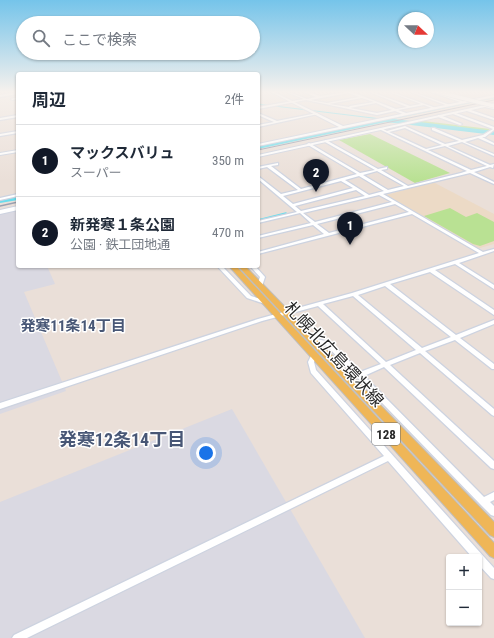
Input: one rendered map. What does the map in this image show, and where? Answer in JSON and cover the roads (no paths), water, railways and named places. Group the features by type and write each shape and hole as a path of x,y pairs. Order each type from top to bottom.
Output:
{"main road":[{"name":"札幌北広島環状線","path":"234,268 265,302 282,314 312,340 494,531"},
{"name":"札幌北広島環状線","path":"244,268 260,285 314,356 494,552"}],"street":[{"path":"260,126 283,121"},
{"path":"330,121 342,127"},
{"path":"260,145 374,121"},
{"path":"260,156 418,121"},
{"path":"452,121 461,124"},
{"path":"426,150 488,134 494,129 473,121"},
{"path":"387,131 405,127 493,166"},
{"path":"382,128 494,183"},
{"path":"434,129 494,155"},
{"path":"0,135 16,132"},
{"path":"478,137 494,144"},
{"path":"326,141 406,186"},
{"path":"309,144 387,191"},
{"path":"0,154 16,151"},
{"path":"260,168 277,164"},
{"path":"268,166 301,190"},
{"path":"260,222 493,166"},
{"path":"281,195 386,168"},
{"path":"260,179 328,235"},
{"path":"342,179 368,196"},
{"path":"293,205 356,189"},
{"path":"378,193 411,213 494,257"},
{"path":"0,199 16,195"},
{"path":"260,236 395,203"},
{"path":"0,212 16,208"},
{"path":"260,253 411,213"},
{"path":"0,406 282,314 354,294 494,250"},
{"path":"455,262 494,287"},
{"path":"221,268 250,297 265,302"},
{"path":"254,268 263,277 260,285"},
{"path":"431,270 494,313"},
{"path":"386,284 494,367"},
{"path":"354,294 494,413"},
{"path":"320,304 494,466"},
{"path":"359,375 494,322"},
{"path":"312,340 328,343 494,512"},
{"path":"314,356 311,362 313,371 475,554"},
{"path":"17,638 390,457"},
{"path":"483,501 494,496"},
{"path":"482,561 494,575"}],"waterway":[{"path":"260,147 382,121"},
{"path":"392,121 494,133"},
{"path":"0,201 16,198"},
{"path":"260,220 286,213"}],"railway":[{"path":"260,150 396,121"},
{"path":"0,206 16,202"}],"place":[{"name":"新発寒１条公園","path":"316,192"},
{"name":"マックスバリュ","path":"350,245"}],"district":[{"name":"発寒11条14丁目","path":"73,326"},
{"name":"発寒12条14丁目","path":"122,440"}]}
